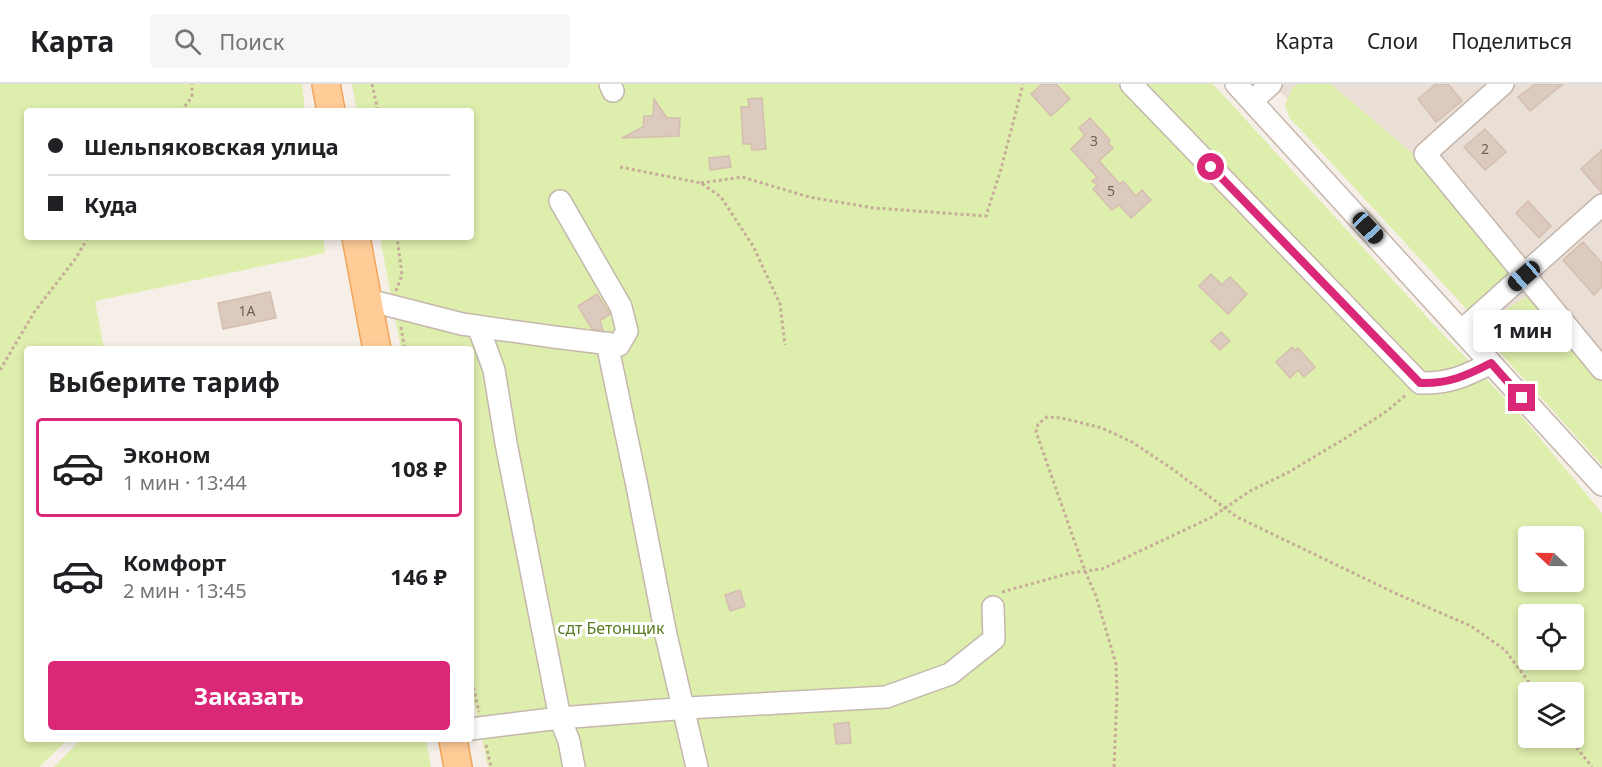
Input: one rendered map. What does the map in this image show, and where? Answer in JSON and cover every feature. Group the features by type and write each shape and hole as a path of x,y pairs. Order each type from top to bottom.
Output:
{"main road":[{"path":"326,84 330,108"},
{"path":"357,240 376,346"},
{"path":"453,742 458,767"}],"street":[{"path":"1131,84 1420,383 1431,384 1461,378 1491,363"},
{"path":"1236,84 1602,485"},
{"path":"1252,101 1271,84"},
{"path":"1503,84 1425,154 1602,369"},
{"path":"368,300 462,324 619,345 627,331 621,307 560,201"},
{"path":"1462,330 1602,205"},
{"path":"478,326 494,370 506,443 560,718 569,741 574,767"},
{"path":"607,343 666,635 697,767"},
{"path":"474,729 560,718 683,708 886,697 950,674 994,639 993,607"}],"path":[{"path":"183,108 192,97 192,84"},
{"path":"372,84 377,108"},
{"path":"620,167 701,183 741,177 809,197 874,208 986,216 1023,84"},
{"path":"701,183 721,197 753,246 780,304 785,345"},
{"path":"0,370 35,311 76,258 86,240"},
{"path":"993,607 995,598 1002,592 1070,573 1102,569 1212,517 1250,490 1289,472 1344,440 1387,411 1420,383"},
{"path":"1114,767 1116,664 1099,605 1036,432 1038,424 1047,417 1062,418 1102,428 1132,442 1237,517 1397,594 1471,626 1505,650 1529,682"},
{"path":"1577,748 1592,767"}],"shaded area":[{"path":"1273,84 1602,84 1602,433"}],"green space":[{"path":"0,84 302,84 305,108 24,108 24,240 323,240 325,253 95,301 103,346 24,346 24,742 65,742 39,767 0,767"},
{"name":"сдт Бетонщик","path":"352,84 1213,84 1435,326 1518,412 1602,513 1602,767 488,767 474,701 474,346 400,346 381,240 474,240 474,108 356,108"},
{"path":"1298,84 1331,84 1419,159 1513,271 1471,314 1289,117 1285,105 1293,87"},
{"path":"1527,296 1543,310 1602,377 1602,465 1494,346 1493,330 1505,310"},
{"path":"78,742 426,742 431,767 54,767"}],"building":[{"path":"1042,84 1056,84 1070,99 1051,116 1031,94"},
{"path":"1436,84 1448,84 1462,101 1436,122 1418,99"},
{"path":"1535,84 1563,84 1530,111 1518,97"},
{"path":"762,98 766,149 752,150 751,144 743,144 741,107 749,107 748,99"},
{"path":"654,99 667,118 680,118 679,136 622,138 643,127 644,116 653,116"},
{"path":"1090,118 1110,140 1108,143 1113,148 1099,161 1120,184 1123,181 1136,196 1142,190 1151,200 1131,218 1119,205 1112,210 1093,189 1097,185 1092,181 1097,177 1071,149 1085,135 1079,128"},
{"path":"1485,129 1506,152 1485,170 1464,147"},
{"path":"1602,150 1602,193 1581,169"},
{"path":"729,156 731,167 710,170 709,158"},
{"path":"1528,201 1551,226 1539,238 1516,213"},
{"path":"1583,242 1602,263 1602,287 1594,295 1563,260"},
{"path":"1211,274 1222,285 1230,277 1247,294 1228,314 1199,286"},
{"path":"270,292 276,318 223,329 218,303"},
{"path":"597,294 610,314 600,321 603,330 592,329 578,306"},
{"path":"1221,332 1230,341 1220,350 1211,341"},
{"path":"1292,347 1295,351 1298,348 1315,367 1304,377 1298,370 1290,378 1276,362"},
{"path":"740,590 745,606 730,611 725,595"},
{"path":"849,722 851,743 836,744 834,724"}],"route":[{"path":"1211,167 1420,383 1431,384 1461,378 1491,363 1522,398"}]}
